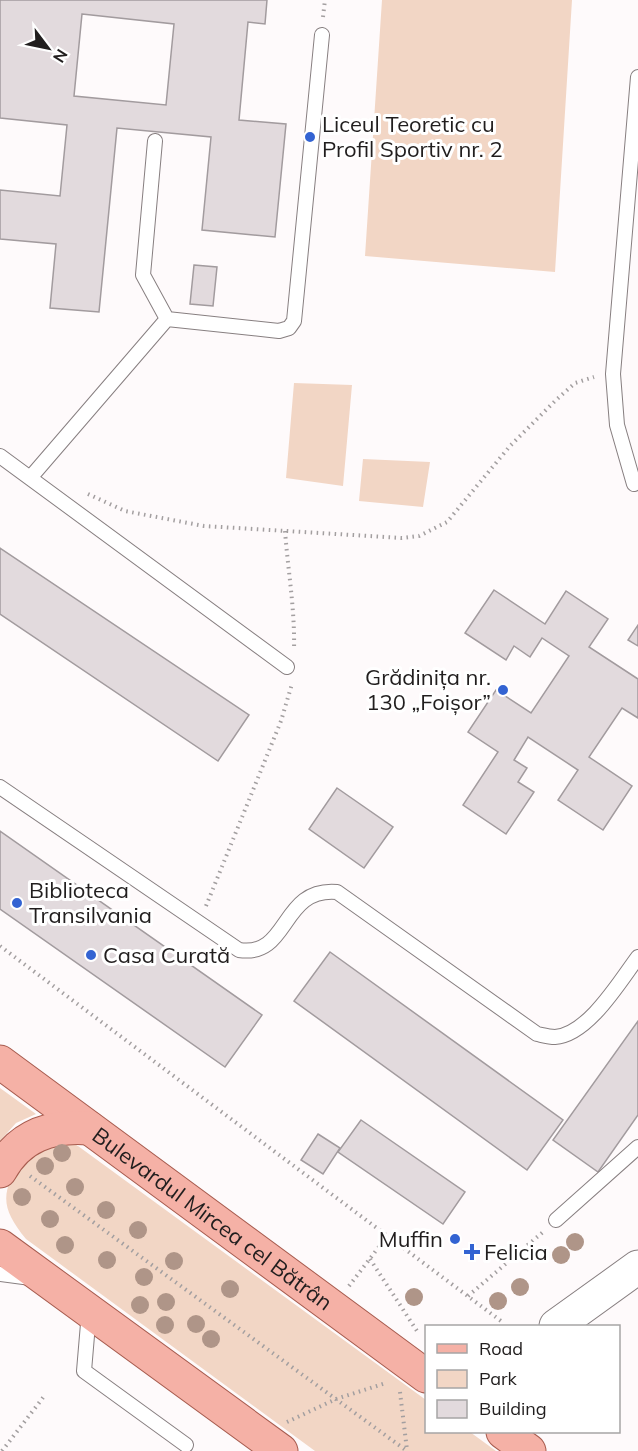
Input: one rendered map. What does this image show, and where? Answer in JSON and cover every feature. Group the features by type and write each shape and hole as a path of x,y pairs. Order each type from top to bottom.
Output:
{"main road":[{"name":"Bulevardul Mircea cel Bătrân","path":"0,1062 89,1128 413,1383"},
{"path":"13,1172 6,1160 24,1142 44,1131 66,1126 89,1128"},
{"path":"0,1246 89,1310 280,1439"},
{"path":"506,1433 529,1451"}],"street":[{"path":"557,1325 638,1267"}],"lane":[{"path":"167,319 279,331 289,328 294,321 322,35"},
{"path":"634,484 617,425 613,374 638,77"},
{"path":"155,141 143,275 167,319"},
{"path":"30,478 167,319"},
{"path":"0,456 290,663"},
{"path":"0,787 239,950 257,951 266,947 306,898 324,891 337,892 537,1034 555,1037 571,1032 601,1007 638,957"},
{"path":"556,1220 638,1147"},
{"path":"0,1274 48,1280"},
{"path":"89,1310 84,1371 186,1445"}],"path":[{"path":"84,493 125,511 153,519 204,526 402,538 434,530 447,522 510,446 575,383 585,378 613,374"},
{"path":"285,531 293,596 290,663"},
{"path":"198,923 281,721 292,682"},
{"path":"0,946 501,1321"},
{"path":"13,1172 407,1451"},
{"path":"468,1296 556,1220"},
{"path":"349,1287 388,1235"},
{"path":"370,1259 424,1342"},
{"path":"280,1439 336,1399 388,1383"},
{"path":"407,1451 413,1383"},
{"path":"2,1451 45,1395"}],"green space":[{"path":"382,0 572,0 555,272 365,256"},
{"path":"294,383 352,385 343,486 286,478"},
{"path":"363,459 430,462 423,507 359,501"},
{"path":"0,1088 36,1114 16,1123 0,1141"},
{"path":"69,1141 78,1146 425,1399 425,1433 471,1433 496,1451 315,1451 26,1239 11,1218 6,1199 11,1180 24,1157"}],"building":[{"path":"0,0 267,0 265,24 248,22 239,120 286,124 275,237 202,230 211,137 117,128 99,312 50,308 56,244 0,239 0,190 60,196 67,125 0,118","holes":["82,14 174,24 166,105 74,96"]},
{"path":"194,265 217,267 213,306 190,304"},
{"path":"0,548 249,715 218,761 0,614"},
{"path":"494,590 545,624 566,591 608,619 589,647 638,679 638,718 622,708 589,757 632,786 603,830 558,800 578,770 528,737 514,760 527,768 518,782 534,792 506,834 463,805 498,752 468,732 496,690 531,713 569,656 542,638 530,657 514,646 506,660 465,633"},
{"path":"638,625 638,646 628,640"},
{"path":"337,788 393,827 364,868 309,829"},
{"path":"0,831 262,1015 225,1067 0,909"},
{"path":"330,952 563,1120 527,1170 294,1001"},
{"path":"638,1021 638,1115 598,1172 553,1140"},
{"path":"361,1120 465,1192 443,1224 338,1152"},
{"path":"318,1134 340,1148 323,1174 301,1160"}],"place":[{"name":"Liceul Teoretic cu Profil Sportiv nr. 2","path":"310,137"},
{"name":"Grădinița nr. 130 „Foișor”","path":"503,690"},
{"name":"Biblioteca Transilvania","path":"17,903"},
{"name":"Casa Curată","path":"91,955"},
{"name":"Muffin","path":"455,1239"},
{"name":"Felicia","path":"472,1252"}]}
